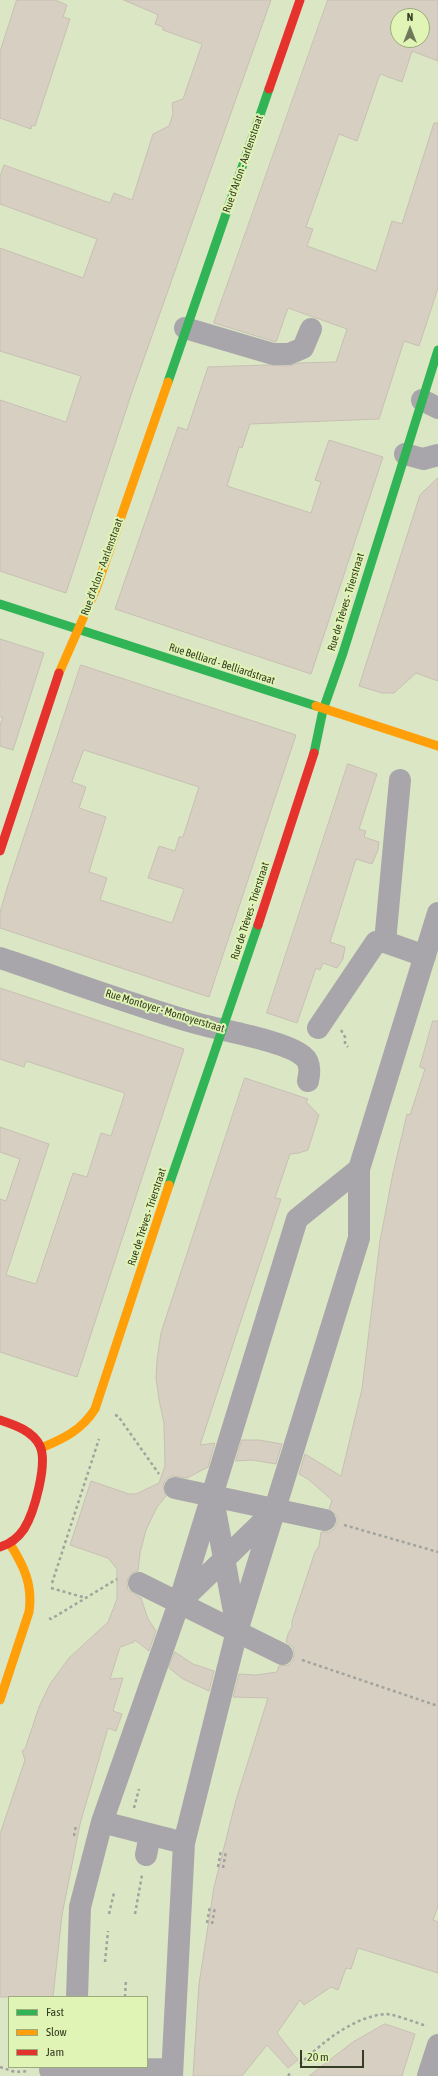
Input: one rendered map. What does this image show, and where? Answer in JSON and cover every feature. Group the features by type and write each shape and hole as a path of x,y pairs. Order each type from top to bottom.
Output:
{"street":[{"name":"Rue d'Arlon - Aarlenstraat","path":"0,851 63,660 96,589 185,328 300,0"},
{"path":"185,328 273,354 290,354 303,348 311,329"},
{"name":"Rue de Trèves - Trierstraat","path":"41,1448 67,1435 88,1422 95,1409 202,1086 237,991 317,744 323,710 341,658 404,454 430,404 438,350"},
{"path":"404,454 423,458 438,455"},
{"name":"Rue Belliard - Belliardstraat","path":"0,604 323,710 438,746"},
{"path":"385,942 400,780"},
{"path":"50,2070 75,2071 122,2068 172,2072 184,1843 237,1631 358,1238 359,1169 438,913"},
{"path":"318,1028 376,942 385,942 425,956"},
{"name":"Rue Montoyer - Montoyerstraat","path":"0,958 222,1030 291,1048 305,1056 309,1064 310,1073 308,1080"},
{"path":"77,1996 80,1908 102,1822 179,1603 297,1219 359,1169"},
{"path":"0,1420 18,1426 34,1438 41,1448 41,1473 35,1501 25,1528 10,1544 0,1547"},
{"path":"168,1482 212,1496 326,1520"},
{"path":"212,1496 237,1631"},
{"path":"179,1603 275,1509"},
{"path":"0,1700 29,1612 32,1597 30,1584 25,1570 10,1544"},
{"path":"139,1583 282,1654"},
{"path":"102,1822 148,1845 184,1843"},
{"path":"428,2076 435,2037"}],"path":[{"path":"86,1598 50,1587 100,1442 95,1409"},
{"path":"110,1414 118,1416 168,1482"},
{"path":"326,1520 438,1552"},
{"path":"43,1616 51,1619 117,1579"},
{"path":"282,1654 438,1706"},
{"path":"133,1811 139,1789"},
{"path":"72,1842 76,1825"},
{"path":"218,1867 221,1850"},
{"path":"223,1868 226,1851"},
{"path":"109,1914 114,1893"},
{"path":"135,1914 139,1893"},
{"path":"207,1922 210,1906"},
{"path":"212,1924 215,1908"},
{"path":"105,1962 108,1931"},
{"path":"125,1996 126,1979"},
{"path":"300,2064 319,2046 361,2020 386,2014 435,2037"},
{"path":"0,2067 14,2072 50,2070"},
{"path":"288,2076 291,2072"}],"building":[{"path":"17,0 55,0 67,5 63,17 70,19 35,126 32,125 31,129 0,118 0,52"},
{"path":"124,0 271,0 132,392 66,593 0,571 0,400 66,422 81,376 0,351 0,248 83,278 97,239 0,204 0,176 4,165 110,203 114,193 132,200 153,134 169,126 173,114 172,103 183,99 202,44 163,30 163,27 155,24 158,15"},
{"path":"328,0 438,0 438,61 412,51 402,82 380,74 357,141 339,134 306,227 313,229 307,246 376,271 392,221 402,224 434,123 438,123 438,288 419,346 404,341 379,419 250,424 242,448 239,447 227,486 311,513 321,482 315,480 329,440 383,457 311,674 115,609 178,427 187,430 208,367 266,365 289,366 299,363 336,362 347,329 288,308 276,342 214,323"},
{"path":"438,478 438,681 416,673 394,693 382,693 359,686 420,495"},
{"path":"0,639 44,653 13,750 0,746 0,725 3,717 0,717"},
{"path":"81,665 296,735 209,997 0,928 0,912","holes":["84,750 199,787 183,837 179,837 175,851 159,846 148,878 184,889 172,923 100,900 107,878 89,872 106,817 79,808 86,787 72,782"]},
{"path":"348,764 377,774 359,829 366,831 364,837 379,842 378,850 372,864 356,859 330,942 345,947 343,959 337,968 323,963 320,970 316,968 297,1023 267,1013"},
{"path":"0,988 184,1049 77,1377 0,1352 0,1199 6,1201 20,1159 0,1152 0,1127 49,1144 6,1275 36,1284 73,1173 87,1177 101,1133 111,1136 125,1093 26,1061 24,1067 0,1059"},
{"path":"433,1021 438,1021 438,1906 433,1920 438,1922 438,1973 358,1948 351,1969 346,1968 338,1990 331,1987 304,2005 300,2000 277,2033 298,2060 288,2068 267,2045 242,2076 193,2076 199,1984 214,1887 236,1800 268,1698 233,1697 239,1674 256,1675 277,1672 279,1666 289,1665 293,1660 293,1647 286,1642 292,1627 292,1621 315,1552 319,1546 321,1532 329,1532 334,1529 337,1523 337,1516 329,1509 332,1500 308,1479 299,1474 305,1454 341,1476 362,1389 380,1241 393,1173 407,1114 410,1115 425,1069 420,1067"},
{"path":"245,1078 308,1099 306,1102 319,1115 308,1150 290,1154 275,1198 281,1199 200,1445 215,1443 208,1467 187,1478 172,1476 165,1480 163,1486 166,1496 157,1507 146,1530 140,1553 138,1571 132,1573 128,1578 128,1590 141,1598 148,1619 156,1631 149,1651 135,1640 134,1642 120,1647 110,1679 123,1678 113,1711 122,1714 116,1731 108,1728 80,1824 62,1915 53,1996 0,1997 0,1834 25,1760 22,1751 25,1749 39,1707 50,1684 69,1658 108,1622 117,1599 117,1569 108,1558 70,1545 91,1481 129,1494 136,1494 159,1483 165,1466 164,1423 156,1378 161,1333"},
{"path":"242,1440 259,1440 282,1444 276,1464 252,1460 236,1461"},
{"path":"175,1652 193,1664 214,1671 209,1691 183,1679 169,1668"},
{"path":"385,2024 415,2034 402,2076 309,2076 353,2042"}],"traffic: fast":[{"path":"168,382 269,89"},
{"path":"314,753 323,710 343,653 438,350"},
{"path":"0,604 316,706"},
{"path":"169,1185 258,925"}],"traffic: slow":[{"path":"59,673 96,589 168,382"},
{"path":"316,706 438,746"},
{"path":"41,1448 57,1441 78,1428 95,1409 169,1185"},
{"path":"0,1700 29,1612 30,1602 30,1593 26,1576 10,1544"}],"traffic: jam":[{"path":"269,89 300,0"},
{"path":"0,851 59,673"},
{"path":"258,925 314,753"},
{"path":"0,1420 17,1426 33,1436 40,1446 42,1454 39,1488 28,1522 16,1538 0,1547"}]}
